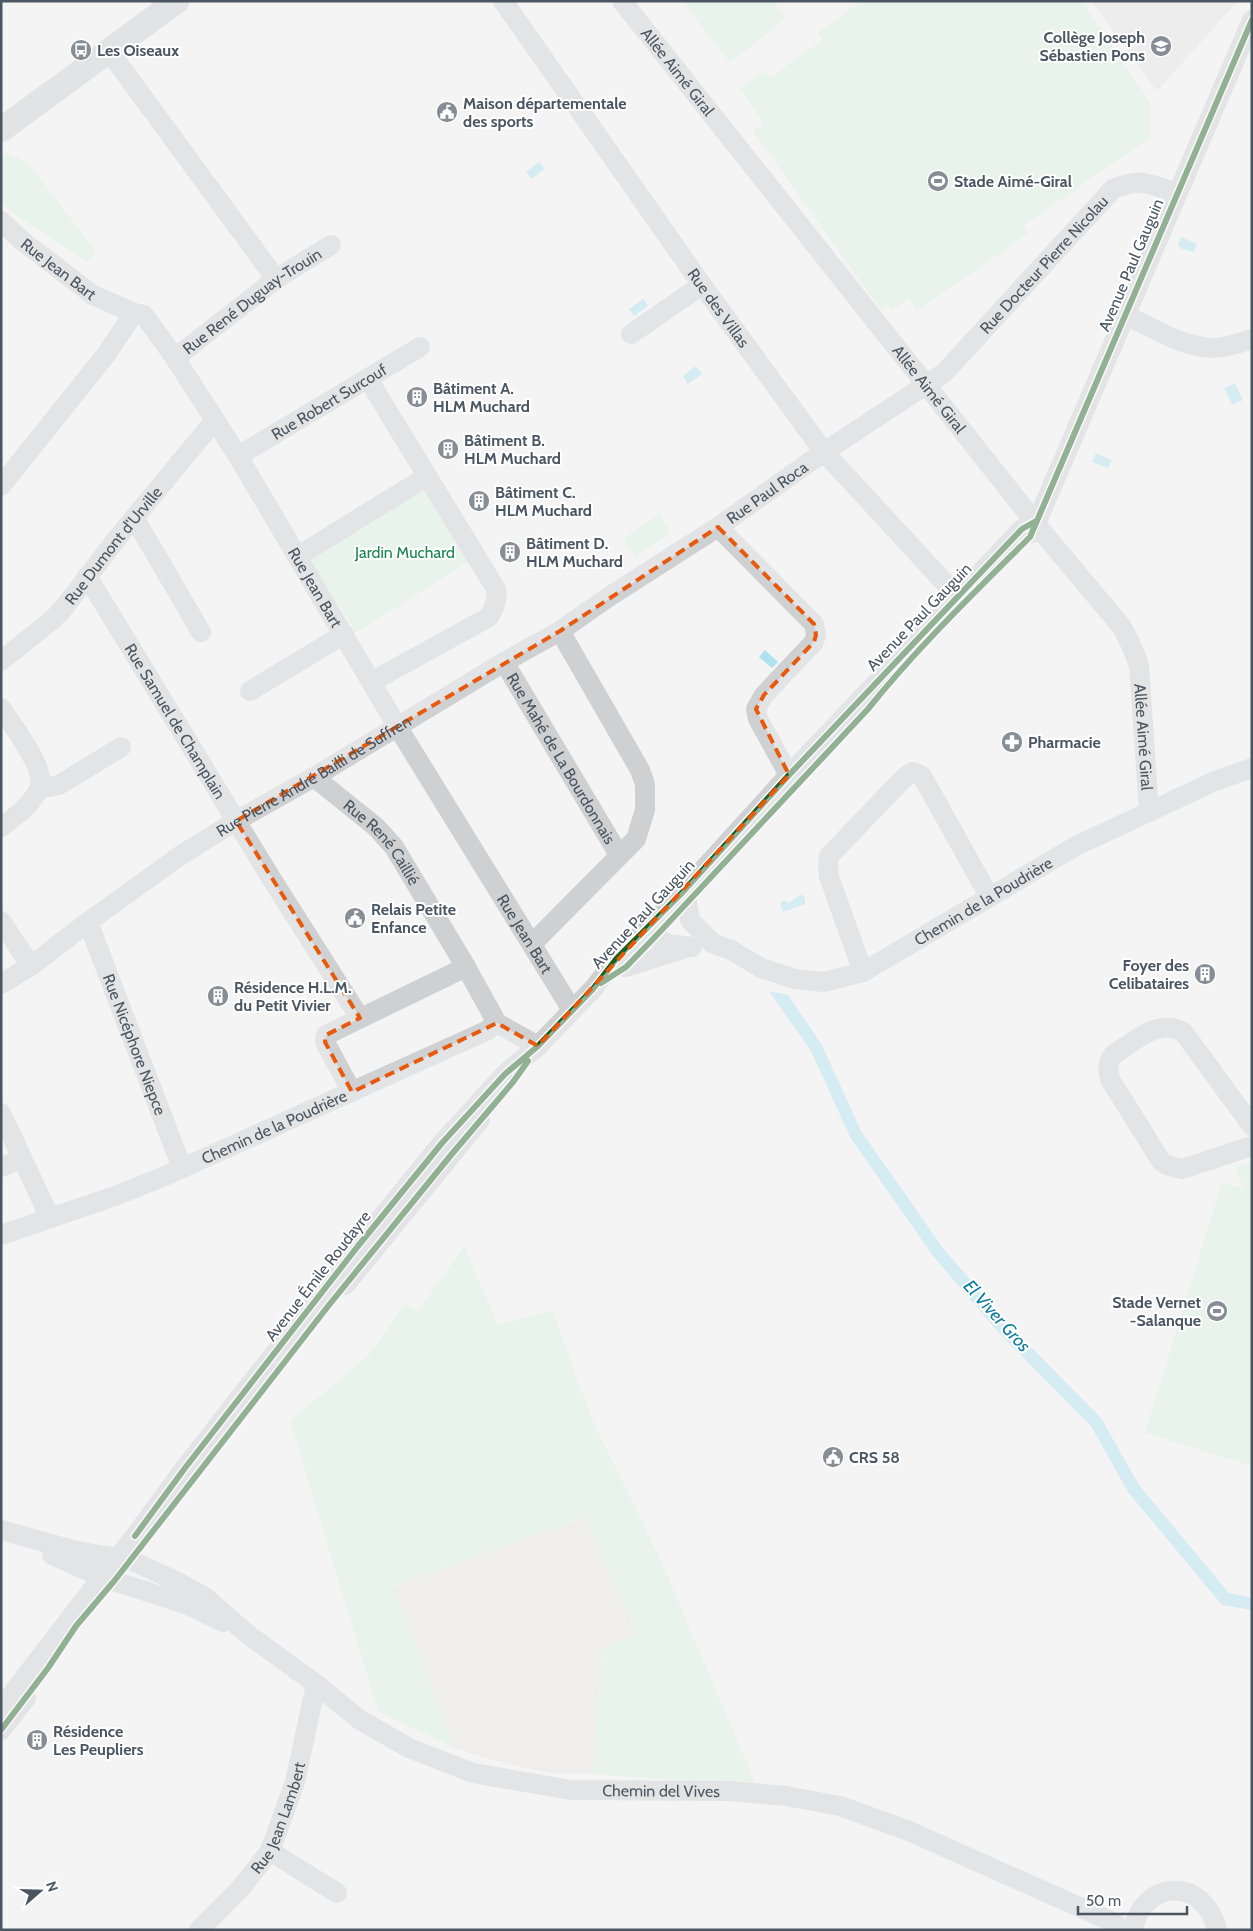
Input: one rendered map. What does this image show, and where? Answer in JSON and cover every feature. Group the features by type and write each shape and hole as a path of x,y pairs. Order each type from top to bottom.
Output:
{"main road":[{"path":"1,130 177,1"}],"street":[{"name":"Rue des Villas","path":"502,1 702,285 824,452 957,596"},
{"name":"Allée Aimé Giral","path":"622,1 714,120 1122,627 1138,665 1149,812"},
{"name":"Avenue Paul Gauguin","path":"683,899 771,812 958,610 1030,538 1176,193 1252,20"},
{"path":"109,51 276,279"},
{"name":"Rue Docteur Pierre Nicolau","path":"926,383 944,373 1113,189 1134,182 1146,183 1176,193"},
{"name":"Rue Jean Bart","path":"1,221 21,240 93,295 134,313 144,315 216,420 397,726 572,1010"},
{"name":"Rue René Duguay-Trouin","path":"175,358 276,279 331,245"},
{"path":"631,334 702,285"},
{"path":"1,486 105,356 134,313"},
{"path":"1125,315 1185,344 1215,348 1252,339"},
{"name":"Rue Robert Surcouf","path":"238,456 420,347"},
{"path":"368,379 496,589 497,595 495,608 489,617 371,682"},
{"name":"Rue Paul Roca","path":"607,598 718,527 926,383"},
{"name":"Rue Dumont d'Urville","path":"1,661 51,621 62,609 216,420"},
{"path":"298,556 426,477"},
{"path":"135,519 201,632"},
{"name":"Avenue Paul Gauguin","path":"593,989 626,966 655,929 957,596 1022,529 1036,521"},
{"path":"718,527 814,624 816,635 814,642 764,694 756,709 758,718 791,777"},
{"name":"Rue Samuel de Champlain","path":"88,576 236,821 360,1018"},
{"name":"Rue Pierre André Bailli de Suffren","path":"1,984 31,966 162,867 236,821 314,778 504,662 560,631 607,598"},
{"path":"532,944 636,839 645,810 645,784 640,770 560,631"},
{"path":"250,691 344,634"},
{"name":"Rue Mahé de La Bourdonnais","path":"504,662 619,855"},
{"path":"1,708 38,765 41,780 39,789 22,812 1,828"},
{"path":"39,789 59,785 120,747"},
{"name":"Avenue Paul Gauguin","path":"771,812 772,806 791,777 816,765"},
{"name":"Chemin de la Poudrière","path":"655,929 668,944 703,942 731,950 761,968 795,979 824,982 863,972 988,896 1076,846 1215,781 1252,768"},
{"path":"863,972 829,877 828,865 830,856 906,776 913,772 922,776 988,896"},
{"name":"Rue René Caillié","path":"314,778 376,827 394,847 466,967 497,1023"},
{"path":"626,966 703,942 690,920 683,899"},
{"path":"1,921 31,966"},
{"name":"Rue Nicéphore Niepce","path":"88,922 182,1168"},
{"name":"Avenue Paul Gauguin","path":"593,989 617,958 655,929"},
{"path":"352,1092 325,1042 326,1036 466,967"},
{"name":"Avenue Émile Roudayre","path":"1,1708 124,1559 297,1336 442,1143 505,1074 538,1046 593,989"},
{"path":"497,1023 538,1046"},
{"name":"Chemin de la Poudrière","path":"1,1235 115,1196 182,1168 486,1031 497,1023"},
{"path":"1252,1126 1184,1033 1176,1027 1157,1028 1113,1055 1109,1062 1108,1073 1110,1081 1161,1161 1167,1165 1182,1169 1252,1146"},
{"path":"2,1117 50,1218"},
{"path":"1,1167 22,1159"},
{"name":"Chemin del Vives","path":"7,1532 76,1551 124,1559 176,1581 205,1598 246,1633 316,1684 360,1720 409,1748 473,1773 570,1790 728,1791 786,1796 840,1806 909,1831 1115,1923 1122,1930"},
{"name":"Chemin del Vives","path":"7,1532 44,1552 108,1578 188,1605 246,1633"},
{"name":"Avenue Émile Roudayre","path":"1,1730 48,1668 108,1578"},
{"name":"Rue Jean Lambert","path":"199,1930 239,1890 270,1850 295,1782 316,1684"},
{"path":"270,1850 337,1892"},
{"path":"1133,1930 1135,1919 1140,1909 1150,1899 1163,1893 1177,1891 1190,1894 1206,1905 1214,1917 1217,1930"},
{"name":"Chemin del Vives","path":"1095,1914 1125,1913 1140,1909"}],"highlighted area":[{"path":"718,527 814,624 816,635 814,642 764,695 756,709 789,775 538,1046 497,1023 352,1092 325,1042 326,1035 360,1018 236,821 560,631"}],"shaded area":[{"name":"Collège Joseph Sébastien Pons","path":"1091,1 1238,1 1157,91"},
{"path":"584,1517 637,1634 601,1650 593,1774 554,1774 500,1762 455,1748 393,1587"}],"green space":[{"path":"682,1 773,1 786,18 730,63"},
{"name":"Stade Aimé-Giral","path":"862,1 1082,1 1150,102 1151,137 1024,225 1029,233 917,311 909,299 892,311 888,305 881,310 753,131 763,123 740,88 766,71 770,77 823,40 818,32"},
{"path":"7,153 21,159 36,173 94,249 95,254 89,261 85,261 14,214 1,203 1,154"},
{"name":"Jardin Muchard","path":"425,488 471,560 356,633 310,560"},
{"path":"659,514 671,532 636,557 623,539"},
{"name":"Stade Vernet -Salanque","path":"1252,1162 1252,1466 1145,1433 1222,1182 1243,1189 1236,1167"},
{"path":"464,1246 498,1325 552,1310 593,1421 662,1563 755,1782 703,1782 593,1774 601,1650 637,1633 584,1517 393,1586 455,1748 378,1711 290,1421 369,1355 405,1304 419,1310"}],"water":[{"path":"539,162 545,169 531,179 526,172"},
{"path":"1181,237 1197,244 1194,252 1182,249 1178,245"},
{"path":"643,299 648,306 634,316 629,309"},
{"path":"696,366 702,374 688,384 683,376"},
{"path":"1235,383 1243,400 1232,405 1224,388"},
{"path":"1096,453 1112,460 1108,468 1092,462"},
{"path":"765,650 778,662 772,668 759,657"},
{"path":"800,895 805,898 805,904 783,912 780,904 784,900 789,903"},
{"name":"El Viver Gros","path":"769,991 788,995 822,1045 861,1131 943,1248 1008,1324 1101,1418 1139,1485 1229,1593 1252,1598 1252,1610 1222,1605 1128,1492 1091,1426 999,1333 933,1256 850,1137 811,1051"}],"cycle path":[{"path":"601,983 626,967 655,937 868,709 926,643 1030,537 1252,20"},
{"path":"135,1536 185,1468 358,1246 442,1143 505,1074 538,1046 593,989 617,958 680,895 789,775 1022,529 1036,521"},
{"path":"1,1730 48,1668 76,1626 115,1580 329,1305 513,1082 528,1061"}],"place":[{"name":"Collège Joseph Sébastien Pons","path":"1161,46"},
{"name":"Les Oiseaux","path":"81,50"},
{"name":"Maison départementale des sports","path":"447,112"},
{"name":"Stade Aimé-Giral","path":"938,181"},
{"name":"Bâtiment A. HLM Muchard","path":"417,397"},
{"name":"Bâtiment B. HLM Muchard","path":"448,449"},
{"name":"Bâtiment C. HLM Muchard","path":"479,501"},
{"name":"Bâtiment D. HLM Muchard","path":"510,552"},
{"name":"Pharmacie","path":"1012,742"},
{"name":"Relais Petite Enfance","path":"355,918"},
{"name":"Foyer des Celibataires","path":"1205,974"},
{"name":"Résidence H.L.M. du Petit Vivier","path":"218,996"},
{"name":"Stade Vernet -Salanque","path":"1217,1311"},
{"name":"CRS 58","path":"833,1457"},
{"name":"Résidence Les Peupliers","path":"37,1740"}]}
